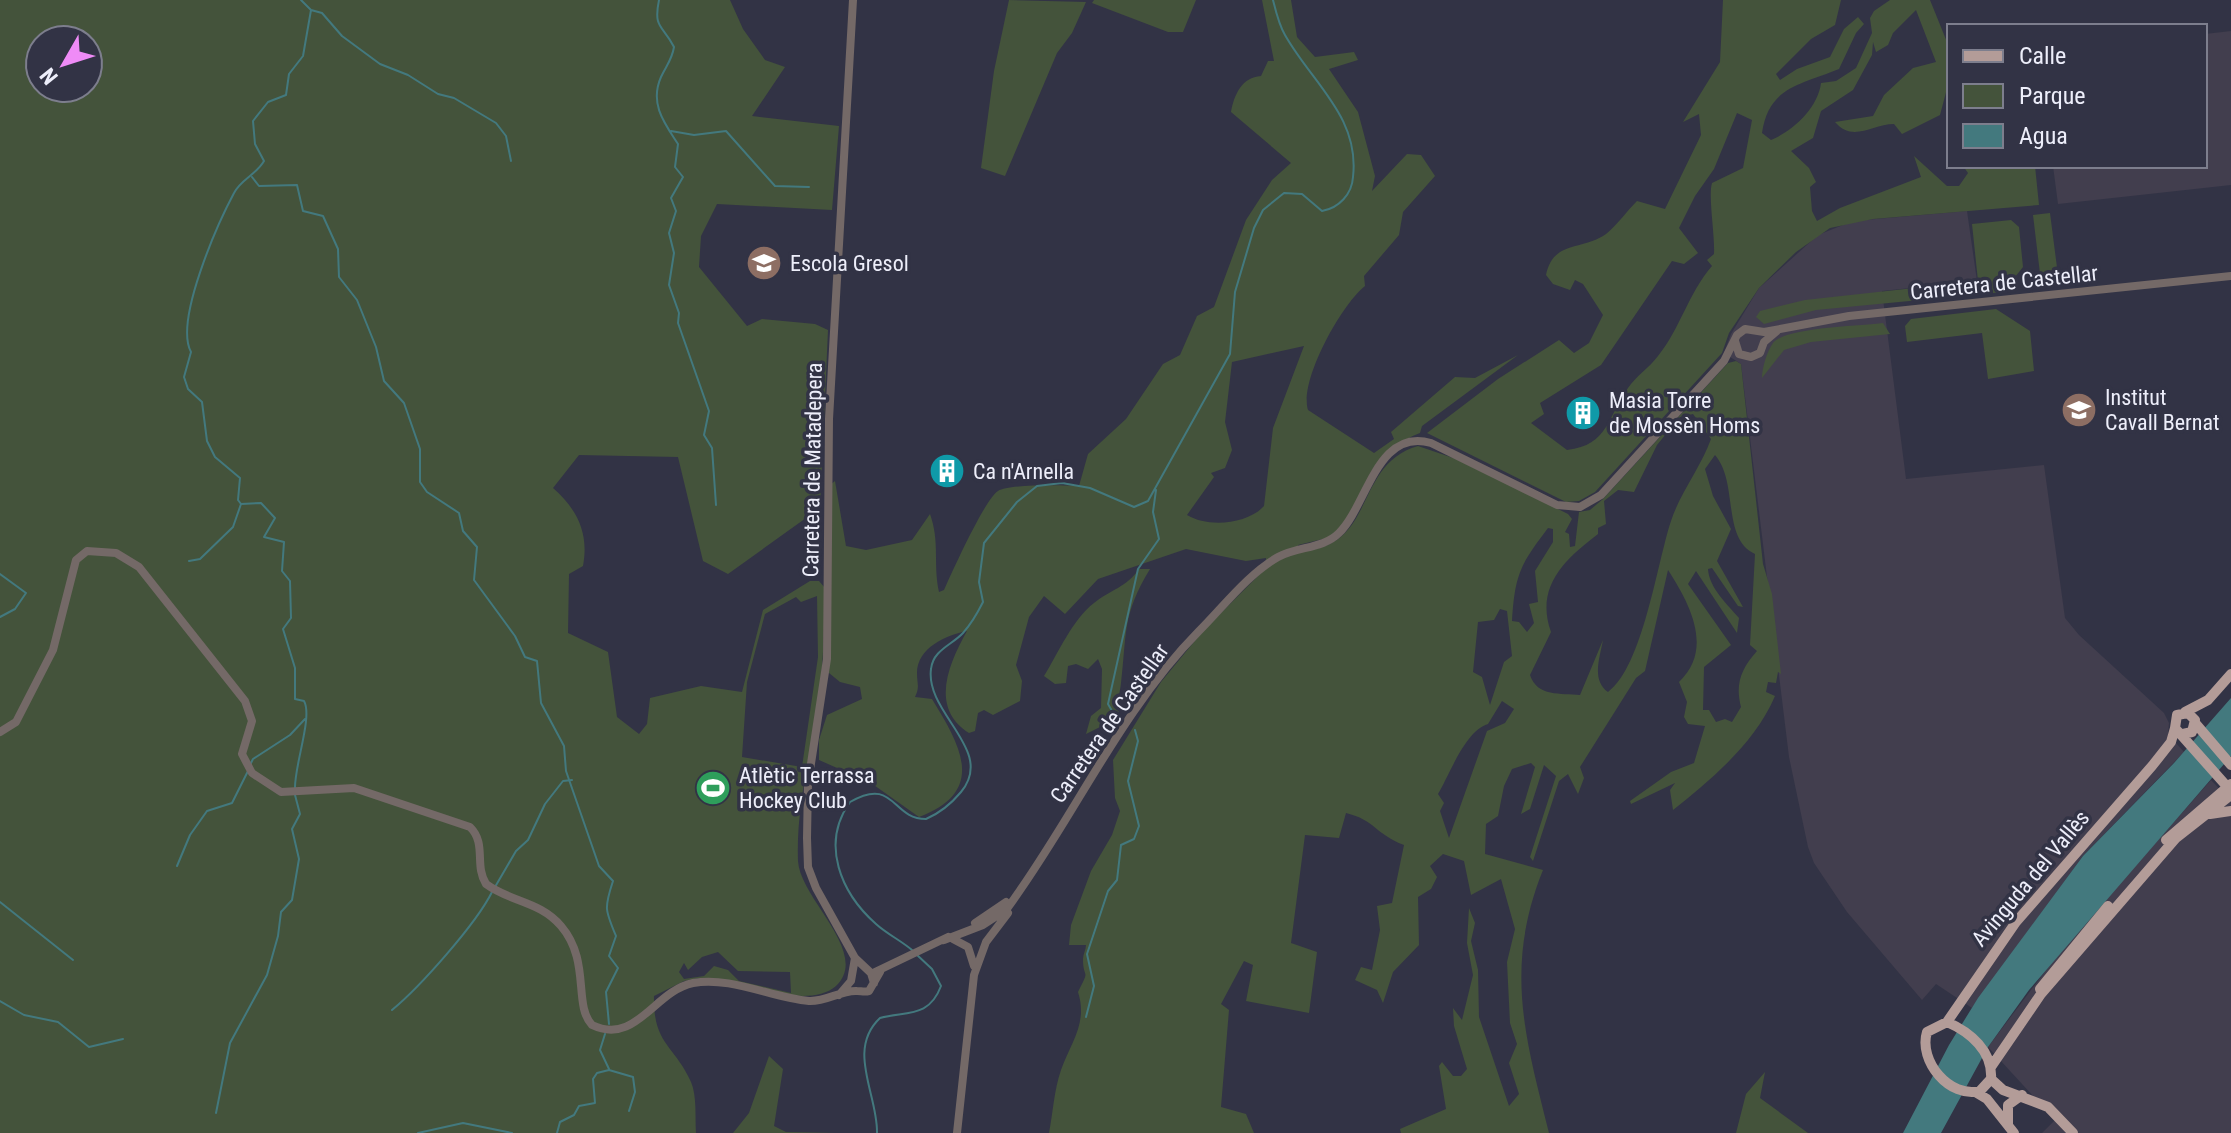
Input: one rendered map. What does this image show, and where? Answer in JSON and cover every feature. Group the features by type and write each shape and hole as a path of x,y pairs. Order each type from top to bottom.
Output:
{"main road":[{"path":"2208,700 2231,666"},
{"path":"2230,789 2182,738 2175,717 2208,700 2231,674"},
{"path":"2197,725 2231,684"},
{"path":"2185,712 2231,765"},
{"name":"Avinguda del Vallès","path":"1949,1023 2016,922 2152,766 2197,725"},
{"path":"2216,798 2218,776"},
{"path":"2041,994 2040,987 2048,975 2177,827 2230,789"},
{"path":"1977,1093 1990,1068 2041,994 2176,838 2205,816 2230,789"},
{"path":"2205,816 2231,811"},
{"path":"2011,1129 1986,1097 1963,1092 1938,1075 1928,1056 1927,1032 1949,1023 1970,1035 2003,1090 2048,1107 2073,1133"},
{"path":"2011,1129 2008,1105 2022,1095"}],"street":[{"name":"Carretera de Matadepera","path":"853,0 830,404 827,659 808,783 807,838 811,877 855,958 875,971"},
{"name":"Carretera de Castellar","path":"1757,331 1849,316 2231,276"},
{"name":"Carretera de Castellar","path":"1764,342 1781,328"},
{"path":"1743,330 1757,331 1764,342 1757,355 1742,355 1735,341 1743,330"},
{"name":"Carretera de Castellar","path":"948,939 988,923 1013,901 1144,698 1174,658 1264,567 1293,550 1325,543 1336,536 1354,513 1372,474 1397,449 1412,442 1427,442 1557,505 1580,507 1601,495 1724,361 1735,341"},
{"name":"Carretera de Castellar","path":"1724,361 1742,355"},
{"path":"1,732 19,718 53,650 76,560 87,551 109,551 127,557 139,567 245,701 252,721 242,750 250,770 277,790 296,792 354,788 465,823 478,836 481,876 493,888 536,904 562,927 580,961 585,1015 596,1027 629,1027 671,992 700,982 808,1001 869,991 874,983 875,971"},
{"name":"Carretera de Castellar","path":"948,939 995,912 1018,890"},
{"path":"974,975 989,936 1013,901"},
{"path":"963,929 988,923 989,936"},
{"path":"852,978 948,939 970,949 974,975 957,1133"},
{"path":"839,995 852,978 855,958"},
{"path":"852,978 857,991"}],"shaded area":[{"path":"2231,31 2231,185 2058,204 2053,168 2207,168 2207,34"},
{"path":"1967,211 1977,281 1882,291 1906,479 2044,465 2065,618 2079,635 2164,713 2169,723 2168,734 2184,752 2083,856 1972,1008 1936,984 1922,1000 1847,912 1814,863 1789,757 1741,364 1724,353 1731,334 1759,288 1818,235 1853,221"},
{"path":"2211,780 2231,801 2231,1133 2042,1133 2055,1120 1988,1047 2062,949"}],"green space":[{"path":"0,0 730,0 743,29 765,60 785,67 752,116 839,126 832,210 717,204 701,236 699,267 747,326 762,319 815,324 828,330 820,508 728,574 703,561 678,457 579,455 553,488 575,514 583,533 583,566 569,574 568,633 608,652 617,717 639,734 647,724 650,698 701,686 742,692 763,610 810,581 819,581 825,588 821,674 801,801 798,861 810,892 840,942 845,958 844,973 836,986 807,996 699,978 684,981 654,996 661,1035 693,1088 696,1133 0,1133","holes":["817,596 818,657 802,767 742,757 747,682 765,614 796,597 801,602","718,952 738,971 790,972 791,993 739,981 728,970 714,966 704,976 684,979 679,972 684,963 688,970 702,957"]},
{"path":"1009,0 1086,2 1072,33 1057,53 1005,176 981,168 994,71"},
{"path":"1094,0 1196,0 1183,32 1168,32 1092,3"},
{"path":"1262,0 1291,0 1297,37 1315,57 1354,52 1358,60 1329,69 1358,112 1375,176 1372,191 1407,154 1421,155 1435,176 1403,212 1399,235 1364,276 1365,286 1345,309 1324,344 1310,381 1308,410 1374,453 1394,439 1391,432 1455,377 1475,378 1518,355 1422,426 1420,433 1391,451 1337,532 1327,538 1298,545 1300,552 1322,547 1340,537 1351,525 1386,466 1400,454 1418,446 1462,461 1568,514 1572,519 1565,532 1569,534 1570,547 1575,546 1579,512 1590,510 1603,499 1728,363 1736,361 1741,364 1763,564 1772,594 1781,674 1778,672 1776,683 1768,682 1766,692 1775,696 1766,713 1731,759 1673,810 1670,790 1675,783 1631,804 1630,801 1671,772 1694,763 1705,726 1688,724 1684,717 1687,702 1679,682 1689,669 1697,641 1684,597 1668,570 1645,671 1636,678 1580,767 1584,778 1578,794 1568,774 1559,781 1533,861 1530,857 1556,776 1544,765 1530,809 1521,814 1535,767 1531,763 1512,769 1504,786 1498,816 1486,824 1485,854 1543,870 1531,905 1521,971 1526,1033 1549,1133 1401,1133 1400,1129 1446,1109 1439,1066 1442,1062 1453,1076 1461,1076 1467,1069 1454,1026 1453,1008 1462,1020 1473,975 1467,943 1469,908 1475,923 1471,941 1478,970 1479,1017 1509,1106 1519,1094 1509,1063 1517,1044 1510,1023 1507,962 1515,929 1501,879 1471,895 1464,861 1443,854 1430,866 1437,877 1431,889 1418,897 1419,945 1393,972 1383,1003 1377,990 1355,980 1361,967 1372,970 1380,930 1377,906 1392,903 1404,845 1363,819 1346,813 1339,838 1305,835 1291,943 1317,952 1309,1013 1246,1001 1253,965 1244,961 1221,1004 1229,1010 1221,1107 1246,1114 1254,1133 1049,1133 1059,1078 1080,1023 1078,992 1085,976 1083,959 1086,945 1069,945 1071,925 1091,871 1112,835 1120,811 1115,798 1113,760 1161,682 1203,631 1265,569 1266,558 1246,561 1186,549 1098,579 1065,614 1044,596 1029,617 1016,665 1022,681 1020,701 993,715 984,710 978,713 975,731 969,733 949,711 946,698 949,671 967,631 934,644 918,664 915,697 932,699 942,716 958,750 961,780 954,794 941,806 919,817 871,783 819,760 819,740 827,715 862,699 860,687 840,682 829,673 830,485 835,481 846,546 866,550 912,540 930,514 935,534 939,592 944,590 977,521 998,491 1025,486 1079,486 1088,454 1126,419 1163,364 1180,355 1197,316 1214,307 1246,220 1272,180 1291,163 1231,112 1234,99 1244,83 1261,76 1268,61 1274,61","holes":["1304,346 1273,428 1264,506 1238,520 1206,522 1187,515 1214,477 1211,473 1225,468 1232,450 1225,422 1232,362","1693,414 1711,439 1671,521 1640,638 1631,660 1608,692 1598,675 1603,640 1580,695 1544,690 1533,682 1530,675 1551,632 1547,616 1550,588 1564,565 1598,534 1598,528 1606,524 1604,501 1618,490 1634,492 1657,445 1680,417","1715,455 1727,480 1738,536 1755,554 1750,645 1757,651 1741,677 1741,707 1732,722 1725,719 1716,722 1709,710 1703,710 1704,667 1731,645 1688,584 1696,571 1737,633 1739,618 1720,596 1709,576 1708,569 1712,568 1738,606 1743,607 1717,561 1731,529 1713,496 1705,469","1548,528 1553,529 1553,542 1535,571 1538,602 1529,604 1534,623 1527,632 1519,622 1512,621 1517,581 1531,552","1500,609 1507,611 1512,656 1504,662 1490,705 1482,677 1473,672 1478,622 1494,620","1502,701 1514,709 1505,723 1487,731 1449,838 1440,811 1444,803 1438,794 1465,744 1488,724"]},
{"path":"1723,0 1841,0 1835,25 1811,39 1776,74 1780,80 1797,69 1830,57 1844,29 1858,17 1864,24 1856,33 1839,69 1779,96 1766,117 1762,133 1771,140 1803,118 1815,101 1821,83 1836,81 1856,68 1872,33 1870,18 1874,11 1890,0 1930,0 1947,42 1947,89 1940,115 1902,134 1894,124 1856,132 1842,128 1835,122 1873,116 1884,95 1913,68 1936,62 1916,10 1893,33 1888,45 1876,52 1873,42 1872,55 1853,90 1821,111 1813,138 1791,151 1809,168 1816,182 1810,187 1812,211 1817,221 1840,208 1921,177 1914,156 1947,186 1959,186 1968,173 1964,168 2035,168 2039,205 1873,219 1830,228 1796,252 1759,288 1729,333 1722,353 1595,492 1579,501 1566,502 1427,433 1498,379 1559,340 1574,353 1589,343 1603,315 1583,284 1575,280 1570,290 1553,284 1546,275 1550,264 1562,251 1606,234 1637,201 1665,209 1701,135 1699,114 1683,122 1720,62","holes":["1737,113 1752,120 1743,168 1712,183 1714,254 1707,260 1712,266 1666,345 1628,388 1599,436 1581,447 1567,450 1531,423 1544,414 1540,403 1601,365 1672,261 1684,264 1698,253 1679,228 1695,196 1714,169"]},
{"path":"2050,213 2059,283 2045,286 2041,282 2033,215"},
{"path":"2011,220 2019,227 2023,267 2003,292 1816,310 1764,324 1756,317 1760,311 1805,300 1978,281 1972,224"},
{"path":"1996,309 2030,331 2034,371 1988,379 1982,333 1907,342 1905,326 1911,319"},
{"path":"1883,323 1890,334 1811,342 1784,350 1762,378 1769,350 1780,338 1808,330"},
{"path":"1139,569 1150,569 1134,599 1127,624 1118,701 1121,719 1112,735 1104,725 1086,734 1091,716 1101,708 1102,669 1098,659 1088,669 1076,664 1068,666 1066,683 1055,684 1044,676 1072,627 1086,610 1129,580"},
{"path":"769,1056 783,1069 774,1126 786,1132 837,1133 733,1133 749,1113"},
{"path":"1765,1072 1760,1098 1808,1133 1736,1133 1746,1094"}],"water":[{"path":"2231,698 2231,756 2029,990 1988,1047 1941,1133 1903,1133 1949,1045 1978,998 2083,856 2174,763"}],"waterway":[{"path":"295,789 306,708 304,701 295,699 295,668 283,629 291,618 290,581 282,571 284,542 264,537 275,518 261,503 241,504 238,500 240,478 215,457 207,441 202,402 188,389 184,377 191,352 187,337 188,318 200,272 237,188 264,161 255,144 253,121 268,102 286,95 289,74 303,56 311,10 301,0"},
{"path":"659,0 658,22 674,47 658,87 658,105 678,144 675,167 683,177 671,198 676,211 669,233 674,253 669,285 679,313 678,323 709,411 704,435 712,448 716,505"},
{"path":"912,950 876,924 853,898 839,867 836,834 850,802 865,795 885,796 906,813 926,819 953,800 970,777 970,761 965,746 938,701 932,685 931,669 935,657 963,633 983,602 979,582 984,543 1017,502 1037,486 1062,483 1090,488 1134,507 1148,501 1230,354 1235,292 1254,228 1263,210 1284,193 1302,194 1322,211 1339,203 1350,189 1353,156 1342,118 1285,35 1273,0"},
{"path":"311,10 322,13 342,36 380,64 408,75 438,94 454,98 496,123 506,136 511,161"},
{"path":"671,131 694,135 726,131 775,186 809,187"},
{"path":"252,177 259,186 297,185 303,211 323,216 338,249 339,277 357,300 376,347 384,381 404,403 420,449 420,482 427,492 459,513 463,531 477,547 474,580 515,636 525,657 537,661 541,703 564,746 566,771 599,866 613,881 607,909 616,936 609,956 618,968 606,992 609,1024"},
{"path":"1116,718 1108,704 1138,569 1159,539 1153,512 1156,490"},
{"path":"189,561 200,559 233,527 241,504"},
{"path":"0,574 26,593 15,609 0,617"},
{"path":"250,765 253,759 290,735 305,719"},
{"path":"1086,1017 1094,986 1087,954 1108,891 1117,880 1121,845 1134,839 1139,826 1128,781 1138,741 1135,730"},
{"path":"177,866 190,835 207,811 232,803 248,771"},
{"path":"495,887 516,851 528,840 545,804 563,781 572,780"},
{"path":"216,1113 230,1043 267,975 281,912 292,900 299,859 292,829 300,814 295,795"},
{"path":"392,1010 474,921 492,892"},
{"path":"0,902 73,960"},
{"path":"877,1133 864,1058 870,1031 880,1018 924,1008 941,986 932,969 916,954"},
{"path":"0,1001 24,1015 58,1022 89,1047 123,1039"},
{"path":"605,1034 600,1050 609,1069"},
{"path":"557,1133 560,1122 574,1115 579,1106 595,1103 593,1079 597,1073 609,1070 633,1077 635,1092 629,1111"},
{"path":"418,1133 463,1123 512,1133"}],"place":[{"name":"Escola Gresol","path":"764,263"},
{"name":"Institut Cavall Bernat","path":"2079,410"},
{"name":"Masia Torre de Mossèn Homs","path":"1583,413"},
{"name":"Ca n'Arnella","path":"947,471"},
{"name":"Atlètic Terrassa Hockey Club","path":"713,788"}]}
